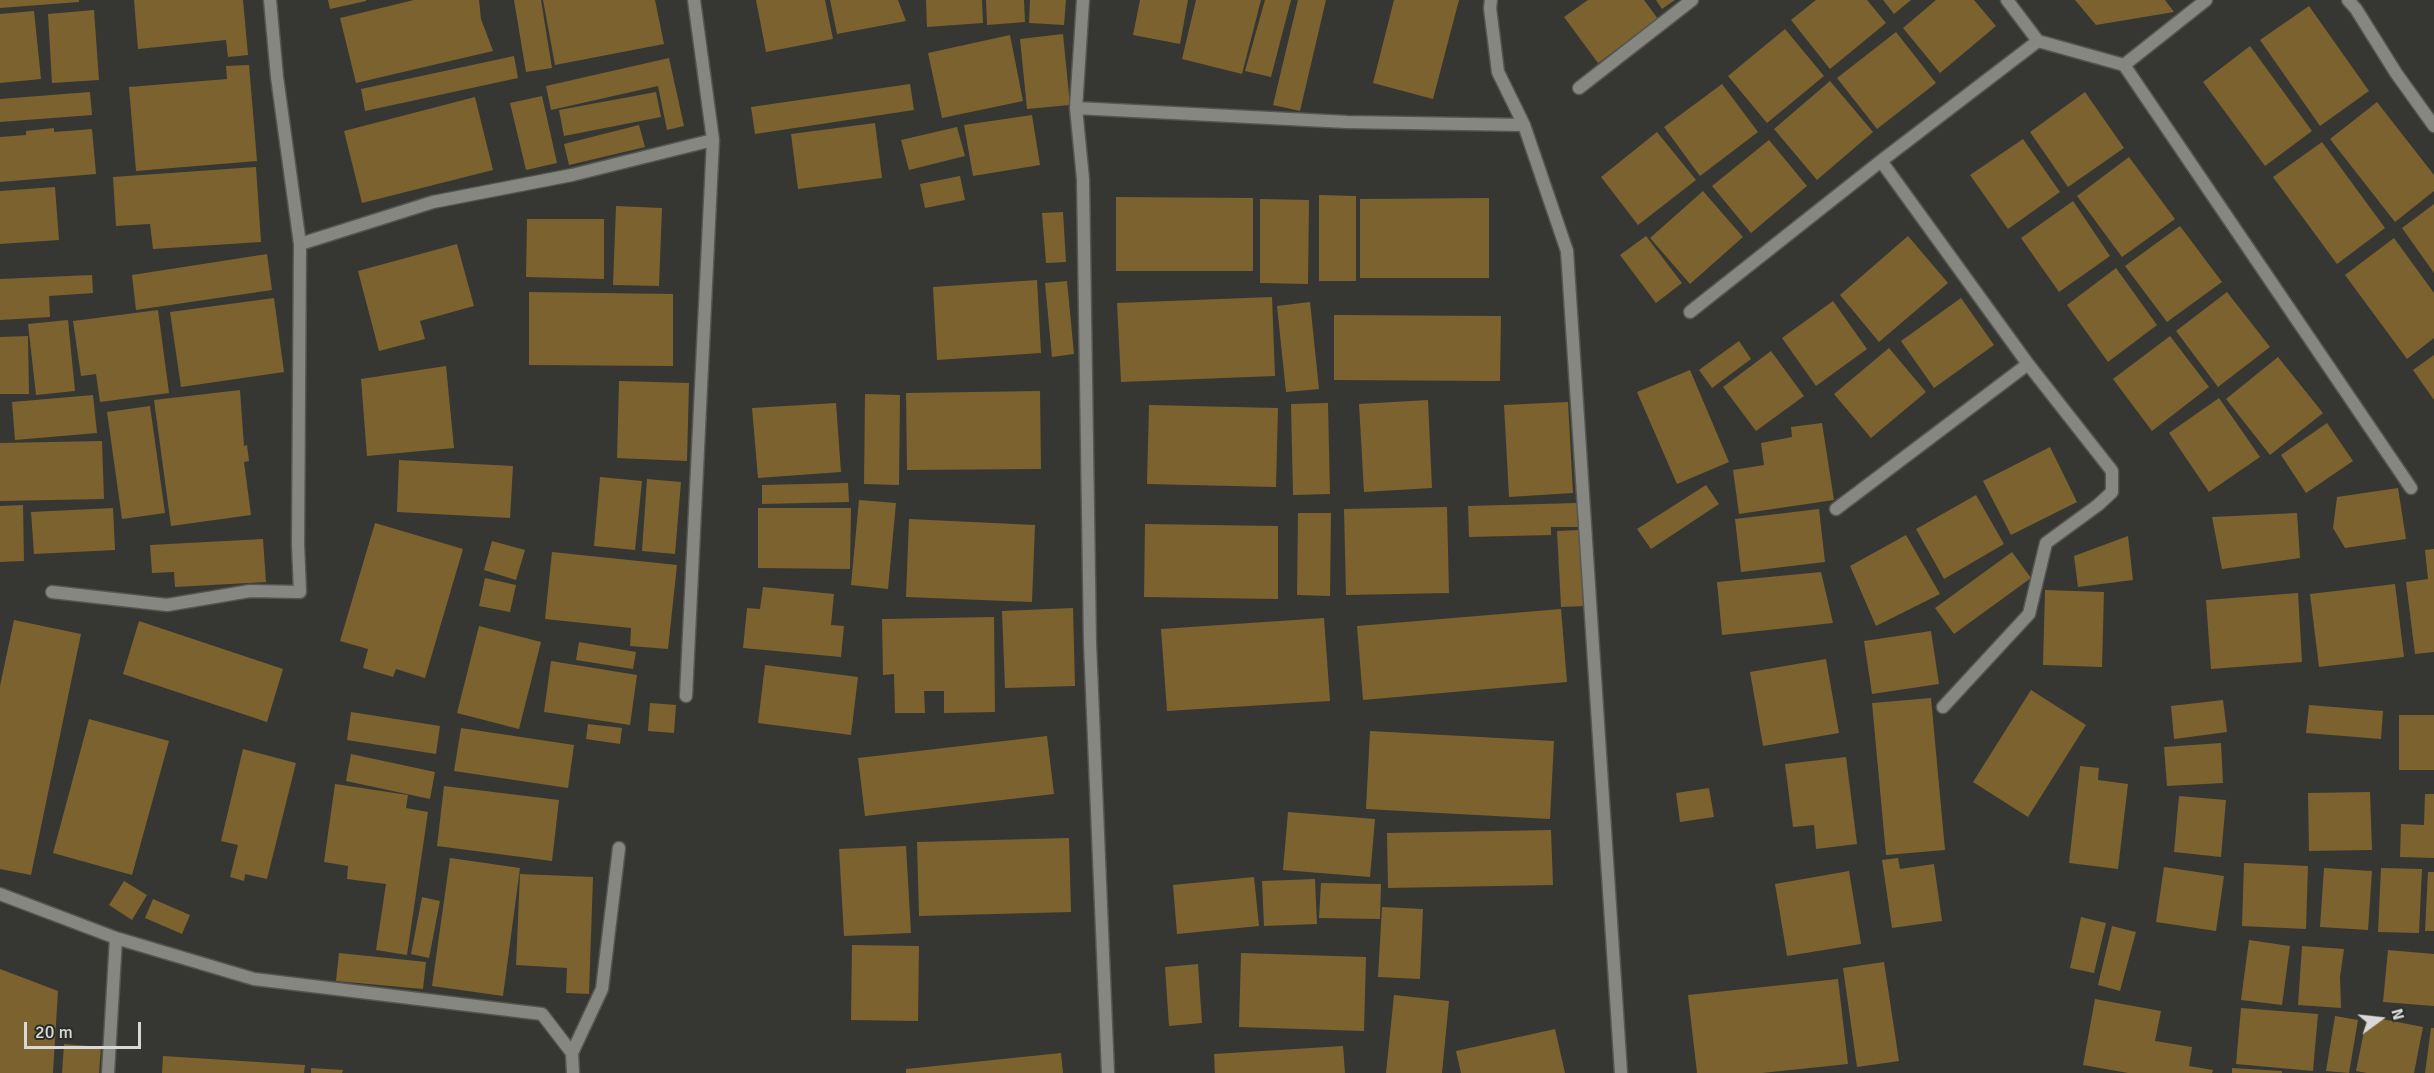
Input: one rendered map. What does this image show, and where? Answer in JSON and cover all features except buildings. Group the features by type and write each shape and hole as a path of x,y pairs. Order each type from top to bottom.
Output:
{"street":[{"path":"52,592 167,605 250,591 300,592 300,244 277,77 270,0"},
{"path":"687,696 713,140 694,0"},
{"path":"1083,0 1076,108 1083,179 1090,643 1108,1073"},
{"path":"1491,0 1498,72 1524,125 1567,251 1622,1073"},
{"path":"1579,88 1692,0"},
{"path":"2007,0 2038,41 2124,65 2411,488"},
{"path":"2124,65 2206,0"},
{"path":"2348,0 2434,126"},
{"path":"1690,312 2038,41"},
{"path":"1076,108 1347,122 1524,125"},
{"path":"300,244 433,202 572,175 713,140"},
{"path":"1881,161 2028,364 2112,471 2112,492 2046,543 2029,614 1943,707"},
{"path":"1836,509 2028,364"},
{"path":"573,1073 572,1053 603,989 619,848"},
{"path":"0,894 116,938 254,979 542,1014 572,1053"},
{"path":"108,1073 116,938"}]}
